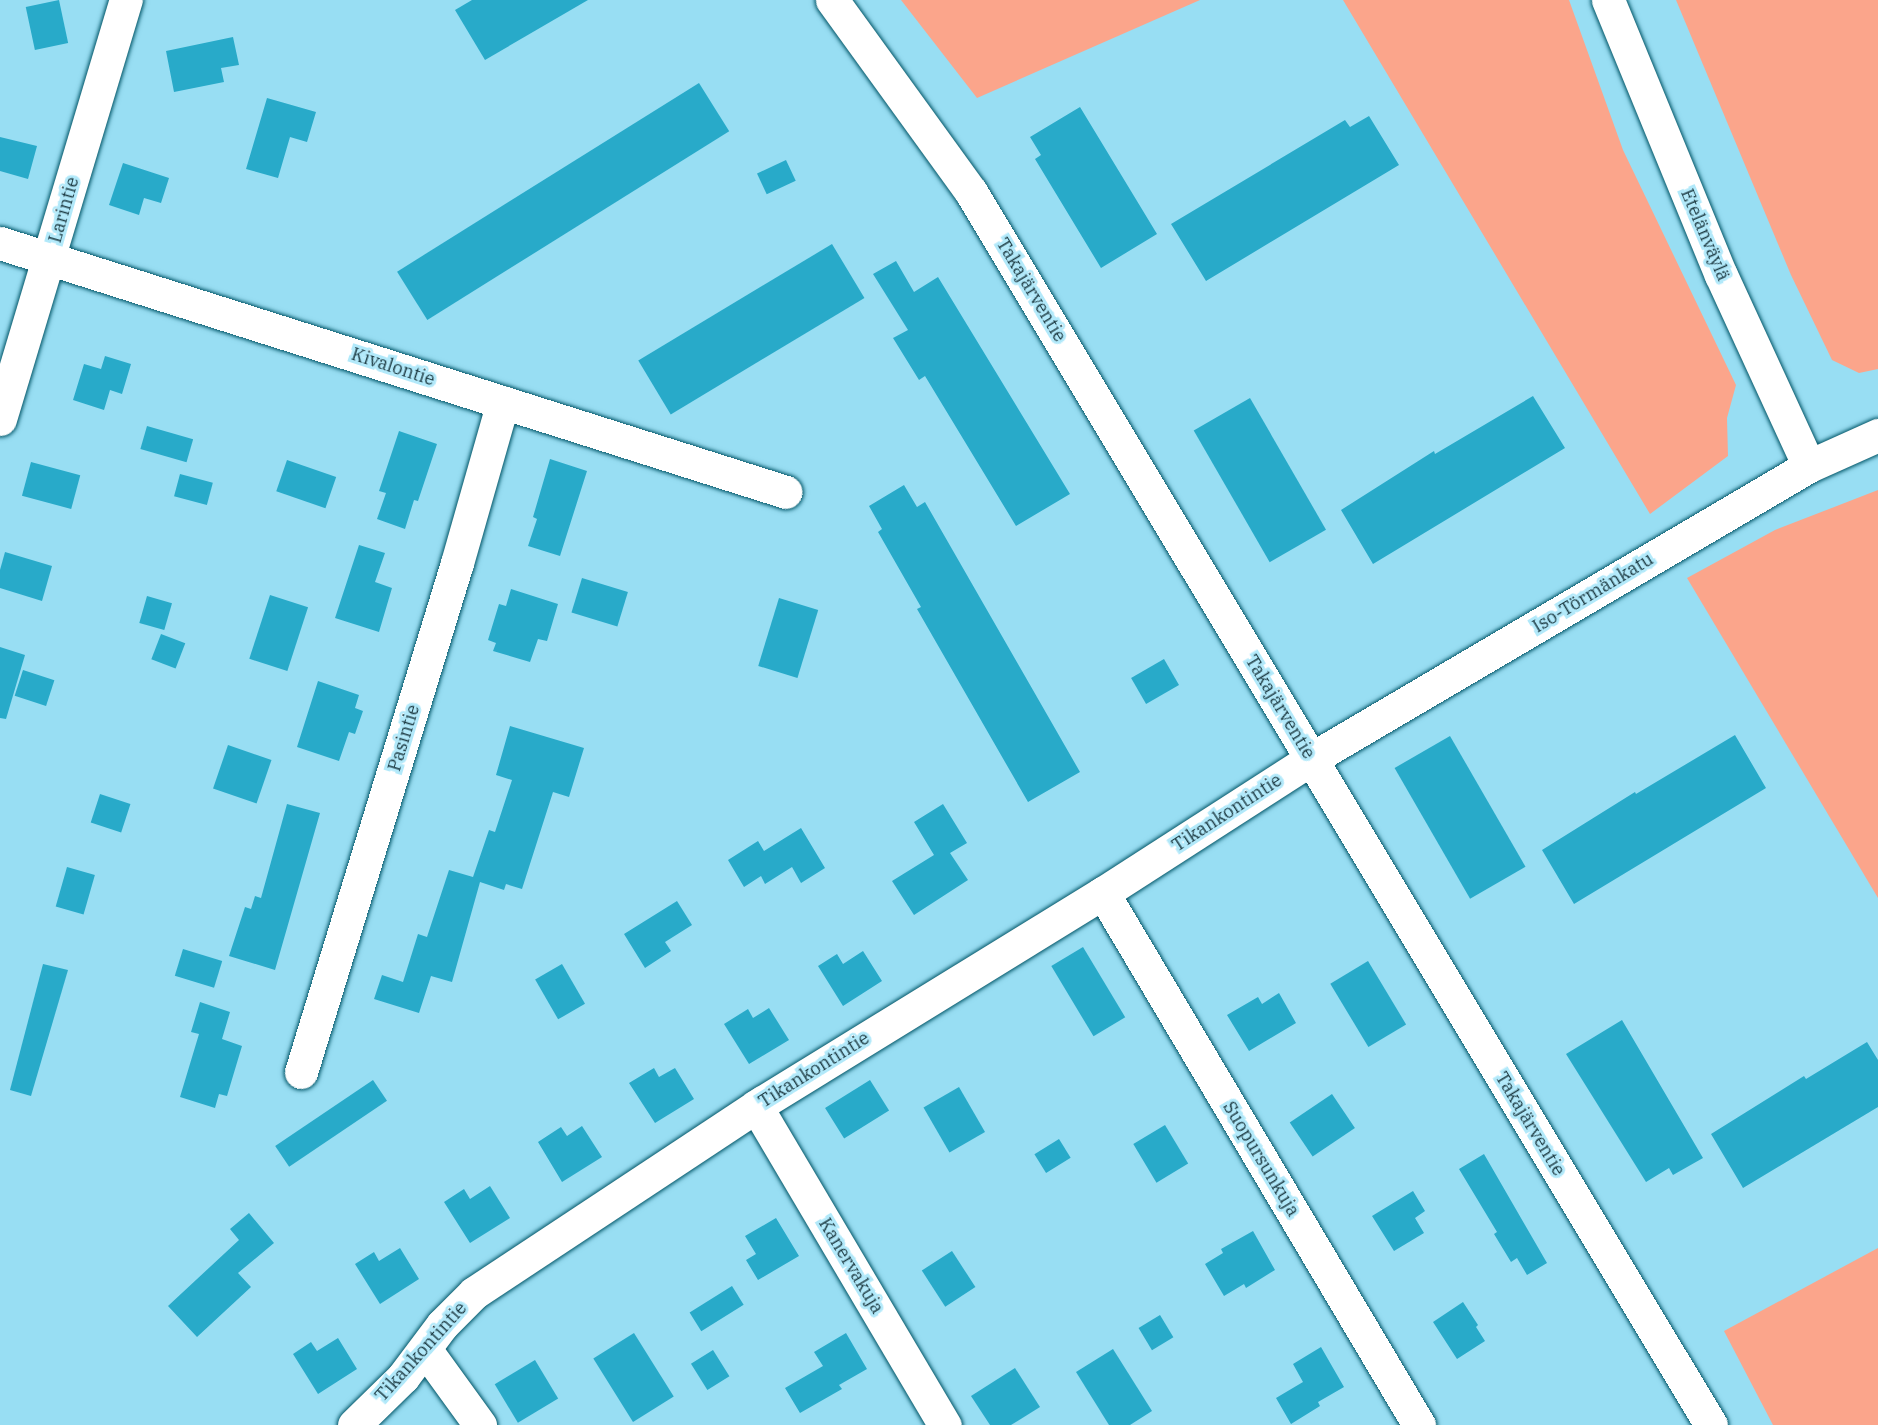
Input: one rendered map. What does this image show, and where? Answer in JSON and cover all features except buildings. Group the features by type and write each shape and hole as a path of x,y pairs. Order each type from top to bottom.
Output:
{"street":[{"name":"Larintie","path":"0,419 126,0"},
{"name":"Takajärventie","path":"832,0 971,192 1109,418 1711,1425"},
{"name":"Etelänväylä","path":"1608,0 1721,275 1809,466"},
{"name":"Kivalontie","path":"0,243 786,492"},
{"name":"Pasintie","path":"301,1072 457,563 503,402"},
{"name":"Iso-Törmänkatu","path":"1311,759 1809,466 1878,435"},
{"name":"Tikankontintie","path":"354,1425 403,1377 442,1325 474,1293 756,1106 1103,893 1311,759"},
{"name":"Suopursunkuja","path":"1103,893 1419,1425"},
{"name":"Kanervakuja","path":"756,1106 945,1425"},
{"path":"425,1349 480,1425"}],"shaded area":[{"path":"901,0 1200,0 977,98"},
{"path":"1343,0 1569,0 1623,150 1736,385 1727,418 1728,456 1650,514"},
{"path":"1676,0 1878,0 1878,369 1859,373 1832,360 1791,275"},
{"path":"1878,490 1878,898 1687,578 1775,530"},
{"path":"1878,1248 1878,1425 1773,1425 1724,1331"}]}
